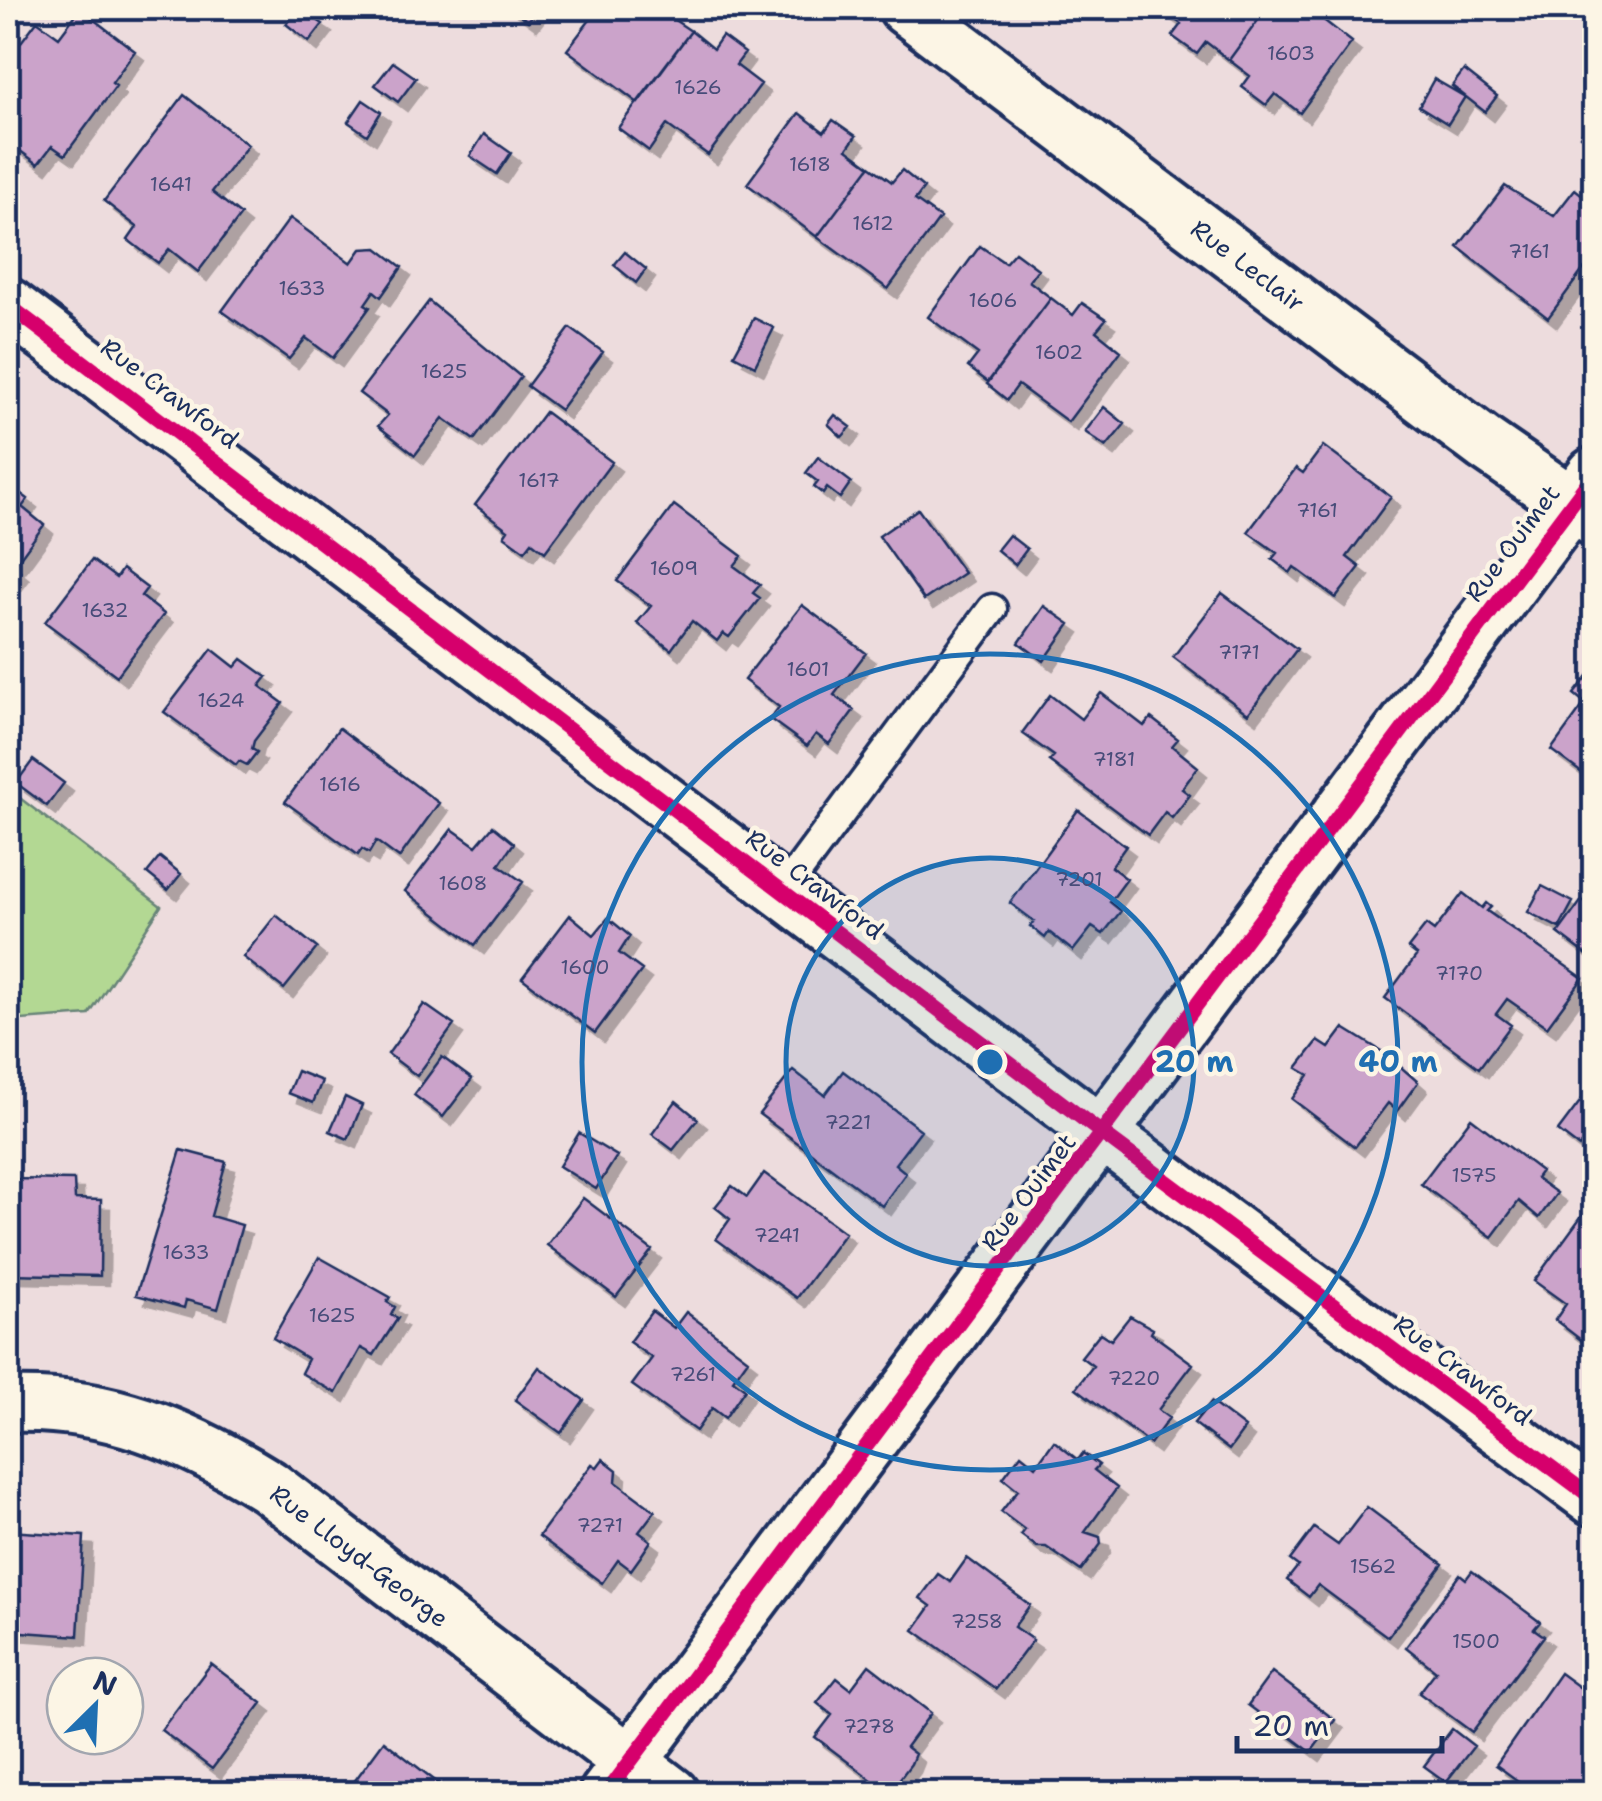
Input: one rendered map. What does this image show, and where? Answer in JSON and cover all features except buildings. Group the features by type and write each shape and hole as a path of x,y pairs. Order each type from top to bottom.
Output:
{"street":[{"name":"Rue Leclair","path":"906,8 1485,444 1587,499"},
{"name":"Rue Crawford","path":"8,305 1103,1134 1594,1499"},
{"name":"Rue Ouimet","path":"617,1777 1587,499"},
{"name":"Rue Lloyd-George","path":"8,1405 102,1411 183,1437 226,1460 268,1486 617,1777 672,1794"}],"lane":[{"path":"784,891 992,609"}],"green space":[{"path":"8,789 161,906 89,1015 8,1021"}],"cycle path":[{"path":"8,305 1103,1134 1594,1499"},
{"path":"606,1794 1594,474"}]}
